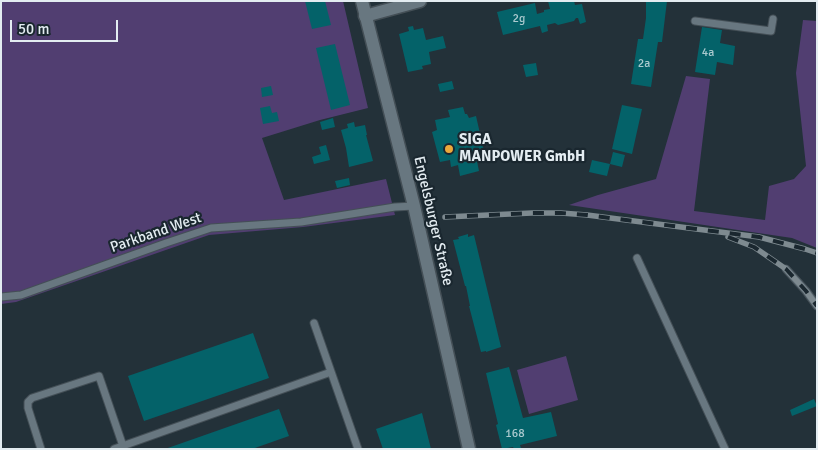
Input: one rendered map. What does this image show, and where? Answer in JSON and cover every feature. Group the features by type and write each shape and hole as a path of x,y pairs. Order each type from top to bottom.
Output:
{"street":[{"name":"Engelsburger Straße","path":"362,1 414,206 469,449"},
{"path":"365,16 420,1"}],"lane":[{"path":"695,20 771,31 773,19"},
{"name":"Parkband West","path":"1,297 20,295 212,228 301,222 395,207 414,206"},
{"path":"637,258 725,449"},
{"path":"786,269 806,290 817,306"},
{"path":"314,323 358,449"},
{"path":"114,449 331,372"},
{"path":"41,449 28,408 28,402 32,398 99,376 123,447"}],"shaded area":[{"path":"1,1 343,1 368,108 320,120 262,138 284,200 386,179 395,215 303,227 209,235 16,302 1,304"},
{"path":"803,20 817,21 817,248 792,238 569,205 656,179 686,76 710,79 694,211 765,220 769,186 794,179 806,166 796,73"},
{"path":"566,356 578,400 529,414 517,370"}],"building":[{"path":"305,1 325,1 331,25 312,29"},
{"path":"548,1 574,1 575,5 582,4 586,22 580,24 578,18 576,18 574,21 558,25 555,23 547,25 548,31 542,33 540,26 503,35 497,12 535,3 537,14 550,9"},
{"path":"646,1 667,1 662,42 658,42 651,87 631,84 638,39 643,39"},
{"path":"413,26 414,30 423,28 426,40 443,36 446,48 429,52 431,64 422,66 423,69 408,72 399,34 409,31 408,27"},
{"path":"702,27 722,30 720,43 735,46 733,65 717,62 715,75 695,72"},
{"path":"335,44 350,105 331,110 316,48"},
{"path":"536,63 538,75 526,77 523,65"},
{"path":"452,81 454,89 440,92 438,84"},
{"path":"271,86 273,95 262,97 261,88"},
{"path":"622,105 642,109 632,154 612,149"},
{"path":"270,106 272,113 277,112 279,121 263,124 260,108"},
{"path":"463,107 465,114 469,118 476,116 484,151 469,155 471,162 477,161 479,171 460,176 458,165 451,167 450,160 440,162 432,132 437,130 435,120 450,117 448,110"},
{"path":"333,118 335,127 322,130 320,122"},
{"path":"354,122 355,127 365,125 373,161 349,167 341,130 348,128 347,124"},
{"path":"326,145 330,160 314,164 312,157 321,154 319,147"},
{"path":"613,152 625,155 622,167 610,164"},
{"path":"592,160 610,164 607,176 589,172"},
{"path":"349,178 350,185 337,188 335,181"},
{"path":"468,234 468,237 474,235 501,347 486,352 481,352 453,240"},
{"path":"253,333 269,378 144,421 128,376"},
{"path":"509,367 523,418 551,412 557,436 520,445 521,448 502,449 486,373"},
{"path":"814,399 817,406 792,416 790,410"},
{"path":"279,409 289,436 252,449 165,449"},
{"path":"422,413 431,449 383,449 376,429"}],"railway":[{"path":"445,217 532,213 587,215 759,237 817,253"},
{"path":"728,237 754,247 786,269 817,306"}],"place":[{"name":"SIGA MANPOWER GmbH","path":"449,149"}]}
